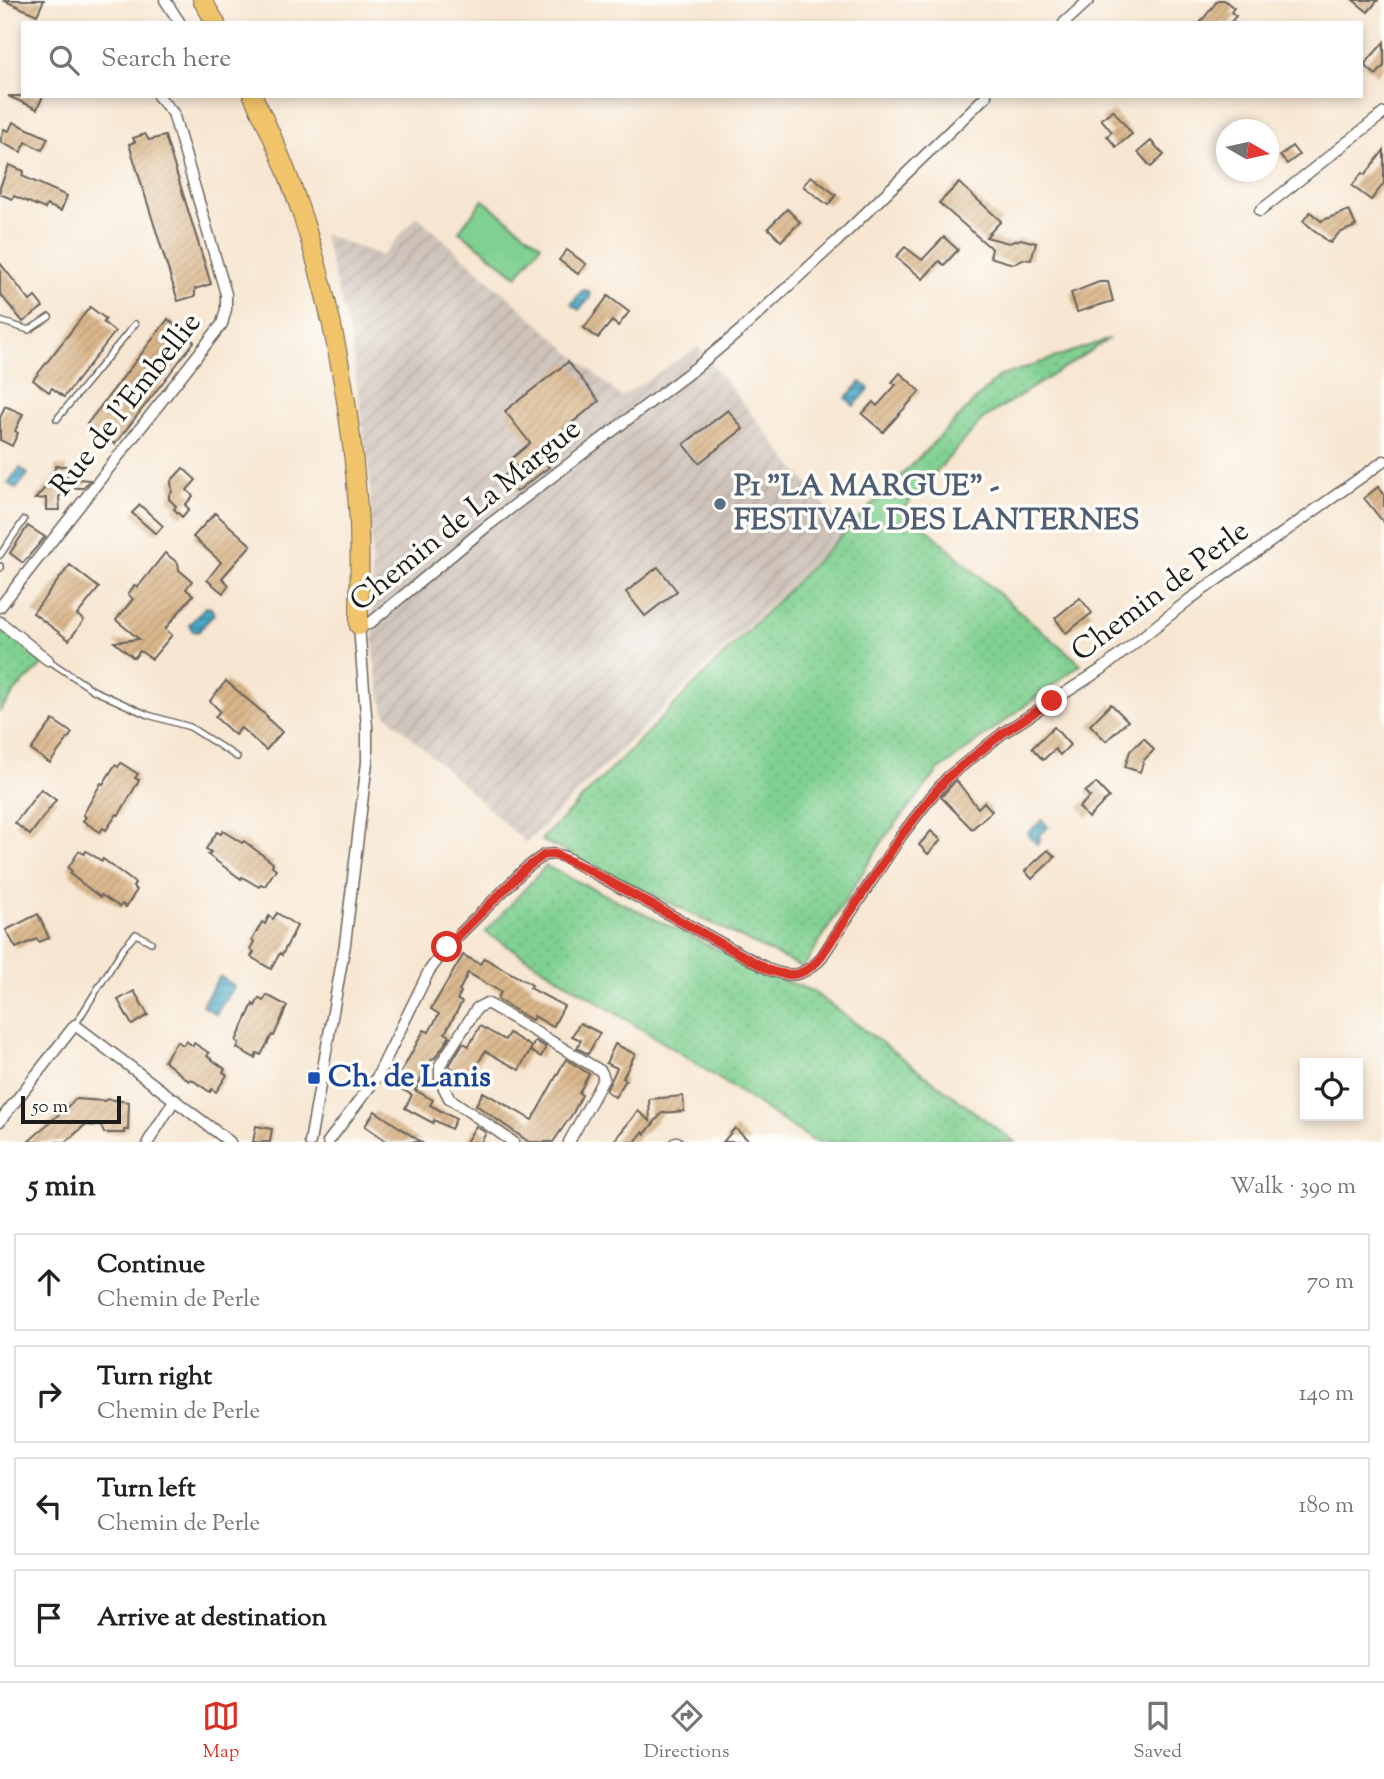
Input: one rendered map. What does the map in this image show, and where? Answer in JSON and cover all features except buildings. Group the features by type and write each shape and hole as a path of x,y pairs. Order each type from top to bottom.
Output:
{"main road":[{"path":"202,0 215,21"},
{"path":"255,98 292,190 317,268 339,354 351,430 359,512 359,626"}],"street":[{"path":"165,0 179,21"},
{"path":"1066,21 1089,0"},
{"name":"Rue de l'Embellie","path":"0,607 222,324 226,294 173,113 161,98"},
{"name":"Chemin de La Margue","path":"310,1142 345,944 362,810 368,727 359,626 369,624 486,527 709,357 790,286 984,98"},
{"path":"1260,211 1383,115"},
{"name":"Chemin de Perle","path":"328,1142 377,1077 429,971 447,947 525,869 544,855 565,857 769,970 785,976 806,972 818,961 901,836 948,777 1003,733 1102,669 1209,585 1384,461"},
{"path":"0,622 48,660"},
{"path":"513,1142 449,1098 439,1080 440,1065 477,1008 488,1003 601,1071 604,1078 569,1142"},
{"path":"0,1121 75,1025 230,1142"},
{"path":"148,1142 175,1099"}],"lane":[{"path":"0,321 29,330 49,317"},
{"path":"57,419 135,324"},
{"path":"0,555 24,520"},
{"path":"48,660 93,690 148,715 190,727 237,757"},
{"path":"75,1025 124,947 136,934 151,942"}],"shaded area":[{"path":"417,216 621,397 698,347 845,531 526,843 384,712 374,661 370,481 351,341 323,234 382,256"}],"green space":[{"path":"483,200 541,245 517,276 459,231"},
{"path":"1109,339 983,419 904,508 1081,664 938,771 885,837 803,968 541,840 998,377"},
{"path":"0,622 48,660 19,687 0,711"},
{"path":"546,866 772,976 812,991 1015,1142 815,1142 680,1053 485,932"}],"water":[{"path":"586,290 590,292 590,298 579,310 571,304"},
{"path":"861,382 869,389 854,406 846,398"},
{"path":"20,468 28,474 16,489 8,483"},
{"path":"205,607 211,608 214,614 198,632 193,631 189,625"},
{"path":"1042,820 1048,827 1038,837 1041,840 1037,844 1027,834"},
{"path":"220,976 234,986 216,1014 202,1005"}],"place":[{"name":"P1 \"LA MARGUE\" - FESTIVAL DES LANTERNES","path":"720,504"},
{"name":"Ch. de Lanis","path":"314,1078"}],"route":[{"path":"447,947 525,869 544,855 555,854 565,857 769,970 785,976 806,972 818,961 901,836 948,777 1003,733 1052,701"}]}
